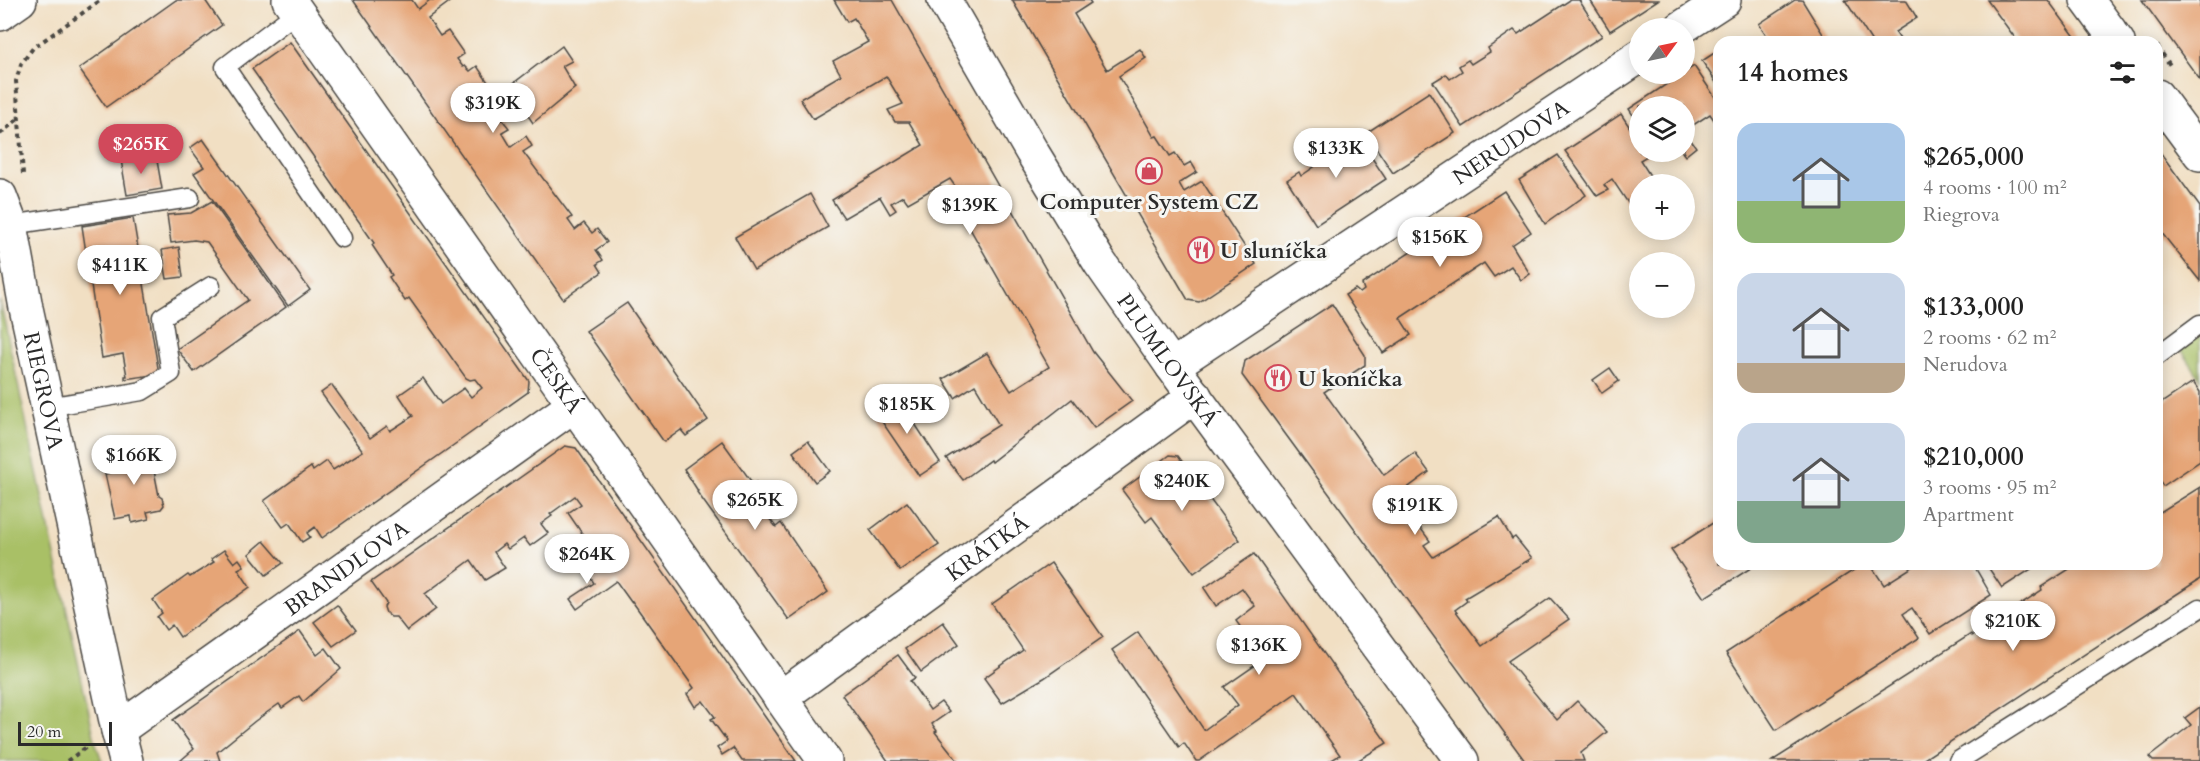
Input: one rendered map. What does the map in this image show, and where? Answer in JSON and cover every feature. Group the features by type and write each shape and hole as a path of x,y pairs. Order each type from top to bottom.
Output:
{"street":[{"path":"0,14 20,0"},
{"name":"PLUMLOVSKÁ","path":"944,0 1100,263 1172,366 1462,761"},
{"path":"1695,19 1724,0"},
{"path":"2087,0 2114,36"},
{"name":"ČESKÁ","path":"293,6 825,761"},
{"name":"NERUDOVA","path":"1172,366 1629,63"},
{"path":"2163,104 2200,154"},
{"name":"RIEGROVA","path":"6,211 126,761"},
{"name":"KRÁTKÁ","path":"780,698 1195,396"},
{"name":"BRANDLOVA","path":"118,730 574,405"}],"lane":[{"path":"293,6 225,67 342,238"},
{"path":"6,211 190,198"},
{"path":"47,407 142,391 171,373 162,317 211,286"},
{"path":"2163,351 2200,324"},
{"path":"1958,761 2200,608"}],"path":[{"path":"0,134 18,119 17,72 29,52 101,0"}],"green space":[{"path":"0,301 95,741 102,761 0,761"},
{"path":"2200,316 2200,378 2172,336"}],"building":[{"path":"176,0 205,0 222,25 106,107 79,69"},
{"path":"353,0 412,0 418,9 430,0 452,0 428,18 440,36 448,31 464,54 457,59 463,67 465,66 470,71 477,66 494,91 487,96 497,109 508,100 502,92 562,46 572,61 562,66 575,88 533,123 527,114 521,118 512,109 501,118 509,128 502,132 511,147 526,136 532,146 523,152 572,217 568,220 575,230 584,223 592,233 597,229 607,242 596,250 603,260 597,264 602,272 563,299"},
{"path":"834,0 892,0 1093,352 1132,401 1094,428 1072,399 991,462 990,460 963,480 946,458 999,425 975,385 955,398 943,379 987,353 1011,391 1049,367 956,204 964,199 950,179 908,203 903,196 891,203 896,210 890,214 880,197 844,218 832,200 923,145 909,122 895,122 888,110 903,104 886,76 813,119 800,99 841,75 833,61 868,42 854,18 847,22"},
{"path":"1012,0 1089,0 1091,3 1074,14 1107,70 1140,49 1146,58 1119,76 1154,137 1157,136 1170,156 1175,153 1184,166 1191,162 1197,172 1179,183 1184,192 1202,181 1256,264 1199,302 1188,300"},
{"path":"1570,0 1579,0 1602,36 1463,127 1433,82 1446,74 1450,79 1462,71 1459,66 1468,60 1471,64 1490,52 1488,48 1514,30 1518,34"},
{"path":"1590,0 1658,0 1629,18 1610,31"},
{"path":"1795,0 1802,0 1824,36 1767,36 1759,24"},
{"path":"1845,0 1906,0 1917,18 1895,32 1898,36 1868,36"},
{"path":"1987,0 2048,0 2075,36 2014,36"},
{"path":"2142,0 2198,0 2200,3 2200,80"},
{"path":"290,42 529,381 528,392 465,437 322,538 315,527 307,533 310,537 302,542 289,523 283,527 264,501 311,467 313,471 327,461 333,470 363,451 321,393 332,385 370,438 387,426 390,431 413,416 399,395 423,378 441,404 464,388 471,397 482,388 475,379 466,378 409,298 405,301 389,277 392,275 372,245 374,243 252,69"},
{"path":"1713,54 1713,78 1702,61"},
{"path":"1695,67 1713,94 1713,118 1710,114 1695,124 1695,96 1649,96 1667,84 1695,84"},
{"path":"1429,92 1455,133 1393,173 1366,133"},
{"path":"1621,114 1629,126 1629,162 1641,162 1649,174 1629,174 1629,204 1612,179 1604,185 1608,190 1597,196 1565,151"},
{"path":"1356,134 1386,179 1316,225 1287,180 1299,172 1301,176 1314,167 1306,156 1316,149 1314,146 1324,140 1334,155 1348,146 1345,141"},
{"path":"203,139 310,290 288,306 194,173 204,167 190,148"},
{"path":"156,155 162,189 127,195 121,160"},
{"path":"1558,155 1586,195 1545,224 1519,180"},
{"path":"2163,156 2200,207 2200,281 2163,235"},
{"path":"1504,191 1531,232 1512,245 1530,274 1521,280 1511,266 1494,277 1484,263 1400,318 1411,335 1383,353 1345,295 1355,289 1360,293 1364,290 1362,284"},
{"path":"810,194 828,227 754,270 735,237"},
{"path":"212,201 286,307 194,372 177,349 248,300 207,242 194,240 171,243 167,215 191,213"},
{"path":"133,218 159,374 125,379 127,376 123,354 102,358 82,226"},
{"path":"179,247 183,277 167,279 162,250"},
{"path":"627,303 708,420 686,436 681,430 664,442 586,331"},
{"path":"1332,304 1365,355 1365,365 1324,392 1384,475 1415,453 1429,472 1402,492 1411,505 1401,511 1411,526 1416,522 1430,541 1424,545 1433,557 1499,517 1512,539 1515,537 1532,558 1465,598 1467,601 1455,610 1482,646 1550,598 1569,619 1508,661 1557,720 1577,701 1607,732 1581,753 1584,761 1525,761 1242,375 1245,361"},
{"path":"1610,368 1619,381 1602,393 1593,380"},
{"path":"2193,382 2200,392 2200,461 2163,486 2163,402"},
{"path":"896,395 940,462 919,476 874,410"},
{"path":"722,441 753,484 756,482 763,493 760,495 773,513 768,517 776,527 781,523 828,592 789,620 697,492 684,469"},
{"path":"808,441 830,471 815,482 793,452"},
{"path":"149,445 159,496 164,505 161,509 147,512 149,519 132,523 131,516 115,519 105,474 122,470 118,452"},
{"path":"565,446 576,448 796,761 742,761 733,748 722,755 717,748 727,741 711,719 715,717 703,701 695,707 687,694 694,688 616,581 577,609 570,599 594,583 588,574 603,564 568,513 581,504 575,496 550,514 552,516 541,524 548,533 530,546 524,538 508,549 504,544 494,552 505,568 485,580 471,560 425,594 436,609 407,631 396,617 391,617 386,613 384,607 386,603 371,582"},
{"path":"1170,455 1178,456 1240,540 1194,573 1152,517 1146,522 1122,490"},
{"path":"2200,487 2200,579 1921,761 1772,761 1971,634 1972,636 2042,590 2041,587 2068,570 2163,570 2163,510"},
{"path":"907,502 939,545 900,571 870,530"},
{"path":"1713,523 1713,570 1748,570 1704,598 1671,550"},
{"path":"264,541 283,563 266,575 249,554"},
{"path":"224,550 234,563 239,559 244,566 238,569 250,587 180,637 172,625 166,630 157,617 162,613 153,600 188,575 190,577 214,562 211,559"},
{"path":"1254,554 1387,743 1357,761 1330,761 1340,755 1296,693 1196,761 1184,743 1179,747 1112,650 1138,632 1204,730 1238,705 1224,687 1283,646 1273,632 1235,659 1233,657 1252,643 1236,621 1255,606 1242,588 1216,606 1204,588"},
{"path":"1051,563 1103,637 1044,678 1002,703 984,678 1023,650 992,604"},
{"path":"1854,570 1874,570 1884,585 1908,570 1977,570 1991,595 1930,634 1912,608 1903,614 1919,638 1776,730 1726,653"},
{"path":"1990,570 2030,570 2002,588"},
{"path":"337,605 356,630 333,646 314,622"},
{"path":"943,622 959,644 921,672 905,649"},
{"path":"300,631 317,655 326,648 341,669 303,702 299,696 282,708 279,704 255,721 217,752 220,761 180,761 194,749 173,720"},
{"path":"898,655 915,678 910,681 930,710 941,702 949,712 932,724 937,731 935,732 958,761 888,761 842,695"},
{"path":"2200,707 2200,761 2153,761 2149,757 2191,725 2185,718"}],"place":[{"name":"Computer System CZ","path":"1149,171"},
{"name":"U sluníčka","path":"1201,250"},
{"name":"U koníčka","path":"1278,378"}]}
